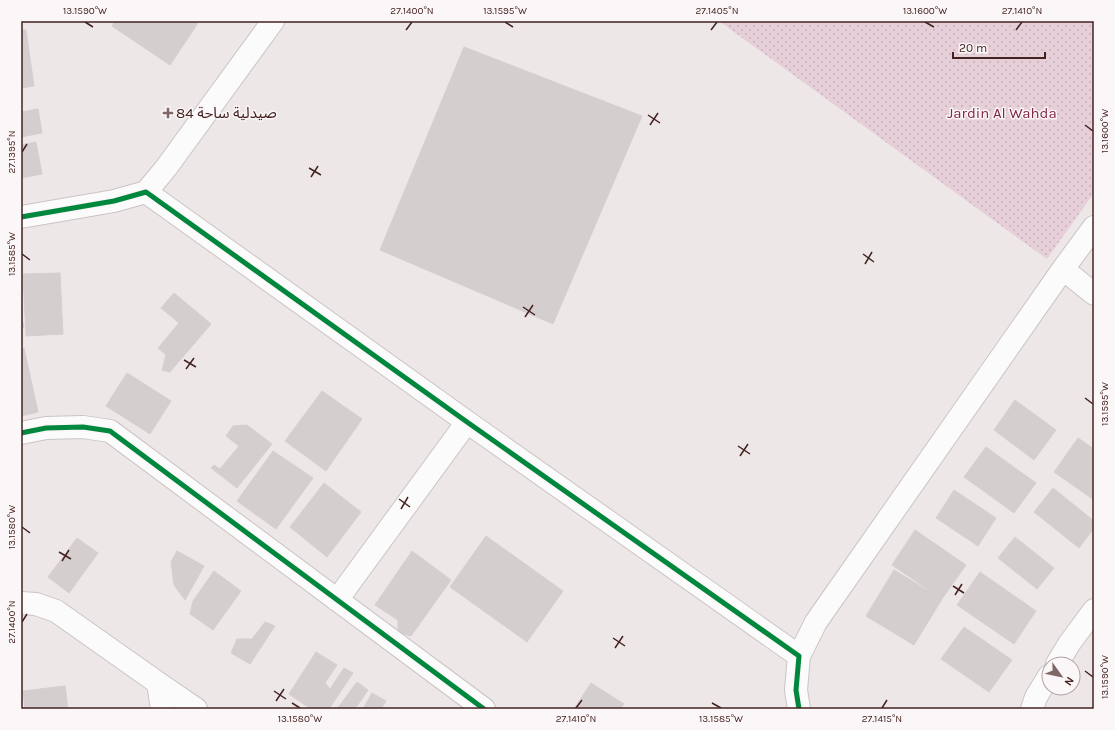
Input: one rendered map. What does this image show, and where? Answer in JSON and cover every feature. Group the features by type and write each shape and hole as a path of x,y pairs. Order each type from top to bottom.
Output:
{"street":[{"path":"21,217 114,201 146,192 166,168 273,21"},
{"path":"146,192 467,422 799,656"},
{"path":"799,709 796,690 799,656 816,622 1094,226"},
{"path":"1063,270 1094,294"},
{"path":"337,600 467,422"},
{"path":"21,433 46,428 82,427 110,431 484,709"},
{"path":"21,603 36,604 56,611 196,709"},
{"path":"1062,656 1094,610"},
{"path":"158,683 162,709"},
{"path":"1032,709 1036,697 1041,689"}],"green space":[{"name":"Jardin Al Wahda","path":"719,21 1094,21 1094,193 1047,259"}],"building":[{"path":"115,21 196,21 198,23 170,65 112,26"},
{"path":"21,30 26,30 34,86 21,88"},
{"path":"464,47 642,116 553,324 380,250"},
{"path":"38,109 42,133 21,137 21,112"},
{"path":"36,142 42,174 21,178 21,145"},
{"path":"60,273 63,334 26,336 23,274"},
{"path":"174,293 211,324 170,372 162,370 166,355 158,348 179,323 161,308"},
{"path":"21,316 24,327 21,328"},
{"path":"24,348 38,412 21,416 21,349"},
{"path":"127,373 171,401 150,434 106,406"},
{"path":"322,391 362,419 326,471 285,441"},
{"path":"1015,400 1056,430 1034,460 994,430"},
{"path":"247,425 272,444 237,488 211,468 214,465 220,469 239,446 226,436 233,426"},
{"path":"1078,438 1094,449 1094,500 1054,472"},
{"path":"986,447 1036,483 1014,513 964,477"},
{"path":"273,451 313,478 276,529 237,501"},
{"path":"324,483 361,512 327,557 290,527"},
{"path":"1053,488 1094,521 1094,528 1079,548 1034,512"},
{"path":"954,490 996,518 978,546 936,518"},
{"path":"915,530 966,565 942,599 892,565"},
{"path":"486,536 563,591 527,642 450,587"},
{"path":"1015,537 1054,568 1037,589 998,558"},
{"path":"77,538 98,553 69,593 48,577"},
{"path":"177,551 204,566 185,600 174,585 171,562"},
{"path":"412,551 451,580 411,636 398,632 398,620 375,605"},
{"path":"894,570 942,599 914,645 866,616"},
{"path":"214,571 241,591 213,630 190,614 193,601"},
{"path":"980,572 1036,611 1014,644 957,605"},
{"path":"265,622 275,626 250,664 231,653 237,639 252,639"},
{"path":"964,627 1012,660 989,692 941,659"},
{"path":"316,652 337,665 325,683 330,689 344,668 353,673 329,709 311,709 289,694"},
{"path":"357,682 368,690 355,709 337,709"},
{"path":"591,683 624,704 620,709 574,709"},
{"path":"65,686 68,709 25,709 23,691"},
{"path":"372,693 386,701 381,709 363,709"}],"cycle path":[{"path":"21,217 114,201 146,192 467,422 799,656 796,690 799,709"},
{"path":"21,433 46,428 83,427 110,431 484,709"}],"place":[{"name":"صيدلية ساحة 84","path":"168,113"}]}
